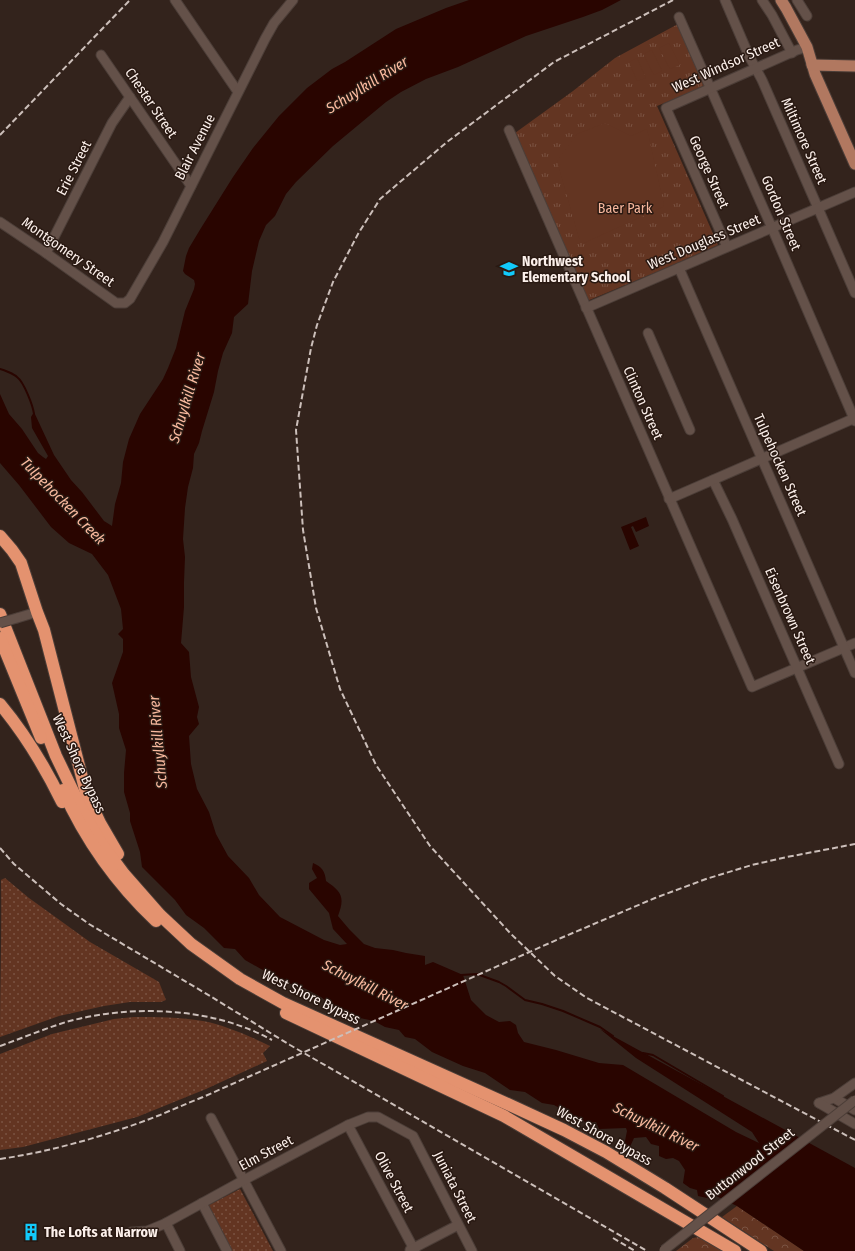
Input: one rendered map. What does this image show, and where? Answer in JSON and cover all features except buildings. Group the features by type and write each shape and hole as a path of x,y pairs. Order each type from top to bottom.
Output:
{"highway":[{"path":"0,536 21,564 44,630 86,793 92,807 114,848 124,863 191,944"},
{"name":"West Shore Bypass","path":"0,614 56,756 83,812 101,843 124,874 160,915 191,944 240,979 282,1003 512,1106 564,1130 606,1152 665,1188 761,1251"},
{"name":"West Shore Bypass","path":"0,638 51,764 71,808 93,846 111,871 140,906 186,949 236,986 289,1014 504,1116 735,1251"},
{"path":"0,704 23,734 46,770 80,835 111,871"}],"main road":[{"path":"781,0 786,8 799,50 812,65 855,164"},
{"path":"812,65 855,66"}],"street":[{"path":"175,0 238,92"},
{"name":"Blair Avenue","path":"121,304 130,299 163,242 274,23 292,0"},
{"name":"Miltimore Street","path":"725,0 855,294"},
{"path":"762,0 799,50"},
{"path":"797,0 807,16"},
{"name":"Gordon Street","path":"679,17 855,419"},
{"name":"West Windsor Street","path":"666,108 799,50"},
{"name":"Chester Street","path":"101,55 191,186"},
{"name":"Erie Street","path":"46,253 112,123 130,97"},
{"name":"George Street","path":"666,108 727,247"},
{"name":"Clinton Street","path":"509,130 752,687 797,668"},
{"name":"West Douglass Street","path":"586,308 855,192"},
{"name":"Montgomery Street","path":"0,222 116,303 121,304"},
{"name":"Tulpehocken Street","path":"679,268 855,673"},
{"path":"648,333 690,430"},
{"path":"669,499 761,458 855,419"},
{"name":"Eisenbrown Street","path":"713,480 732,519 839,764"},
{"path":"0,623 37,612"},
{"path":"797,668 855,643"},
{"path":"855,1083 834,1098 819,1103 855,1124"},
{"path":"834,1098 855,1110"},
{"name":"Buttonwood Street","path":"664,1251 855,1100"},
{"name":"Elm Street","path":"131,1232 153,1229 166,1223 348,1125 368,1117 378,1117 413,1136"},
{"path":"211,1118 281,1251"},
{"name":"Olive Street","path":"348,1125 413,1250"},
{"name":"Juniata Street","path":"413,1136 472,1251"},
{"path":"202,1203 227,1251"},
{"path":"166,1223 180,1251"},
{"path":"413,1250 458,1225"}],"green space":[{"name":"Baer Park","path":"678,24 705,86 657,106 718,245 587,301 515,133 615,58"},
{"path":"669,43 680,65 670,69 659,48"},
{"path":"652,50 662,71 654,75 643,54"},
{"path":"637,58 646,78 637,81 629,62"},
{"path":"605,123 631,136 647,129 664,205 663,207 584,243 579,238 557,161 577,134"},
{"path":"5,878 29,898 90,942 159,982 166,1000 161,1002 130,1002 59,1016 0,1037 1,880"},
{"path":"134,1017 194,1020 228,1028 270,1046 263,1053 267,1061 206,1089 137,1117 23,1147 0,1150 0,1054 52,1034 114,1019"},
{"path":"240,1189 273,1251 232,1251 207,1206"},
{"path":"737,1206 804,1251 774,1251 722,1217"},
{"path":"698,1237 724,1251 676,1251 693,1238"}],"water":[{"path":"469,0 621,0 602,10 526,36 458,67 426,79 401,92 386,102 333,146 296,182 286,194 275,216 266,225 259,241 252,271 248,304 234,317 232,333 223,353 214,392 199,443 194,454 193,468 185,508 183,539 185,557 184,607 181,643 189,652 191,677 199,707 197,717 199,724 189,736 191,764 197,789 209,812 216,834 228,856 249,878 259,895 280,917 324,940 340,945 347,944 333,929 329,913 309,889 309,883 317,878 312,869 313,863 319,866 325,875 326,881 336,888 341,896 338,916 364,944 375,948 425,956 425,965 433,962 463,975 471,1000 486,1015 499,1022 510,1021 516,1025 518,1033 524,1042 599,1063 623,1065 736,1132 759,1143 752,1132 636,1058 600,1029 855,1168 855,1251 804,1251 737,1206 714,1195 707,1198 698,1196 697,1190 690,1188 683,1183 685,1170 679,1161 673,1158 666,1159 659,1156 659,1146 651,1144 646,1137 634,1138 629,1149 626,1149 624,1146 627,1131 626,1128 599,1129 596,1122 587,1123 554,1105 542,1103 525,1092 510,1090 485,1073 463,1066 432,1052 415,1039 405,1037 399,1030 385,1027 374,1021 360,1018 336,1009 321,997 306,989 282,981 245,960 235,949 224,948 204,928 186,915 175,900 142,867 140,852 130,821 130,813 124,792 126,750 119,728 119,714 112,683 123,652 123,639 118,634 123,629 121,609 108,575 92,554 69,543 51,527 0,463 0,394 9,414 22,429 38,453 46,459 48,456 32,428 31,417 34,412 54,455 71,480 104,521 112,526 115,504 121,483 123,462 129,439 140,414 163,379 168,368 176,348 185,311 194,289 194,280 183,271 186,256 189,248 233,177 253,148 279,116 307,88 332,69 396,29"},
{"path":"646,517 649,526 636,532 633,526 631,527 639,546 630,550 621,527"}],"waterway":[{"path":"0,369 14,375 20,380 28,394 34,414"},
{"path":"461,975 477,974 499,982 525,1000 563,1011 600,1027 613,1036"},
{"path":"643,1053 653,1055 723,1096"}],"railway":[{"path":"0,135 130,0"},
{"path":"673,0 554,62 447,142 380,199 358,234 333,282 317,325 311,348 296,430 303,530 316,608 340,689 376,765 430,846 511,934 555,976 587,998 855,1140"},
{"path":"0,1159 41,1152 81,1142 160,1115 561,938 655,898 706,879 752,865 855,844"},
{"path":"0,848 14,864 61,904 89,924 290,1045 647,1251"},
{"path":"0,1046 66,1022 91,1016 144,1011 198,1015 249,1029 272,1040"},
{"path":"613,1238 635,1251"}],"place":[{"name":"Northwest Elementary School","path":"509,269"},
{"name":"The Lofts at Narrow","path":"31,1232"}],"water label":[{"name":"Schuylkill River","path":"367,85"},
{"name":"Schuylkill River","path":"187,398"},
{"name":"Tulpehocken Creek","path":"63,501"},
{"name":"Schuylkill River","path":"158,742"},
{"name":"Schuylkill River","path":"365,985"},
{"name":"Schuylkill River","path":"656,1127"}]}
